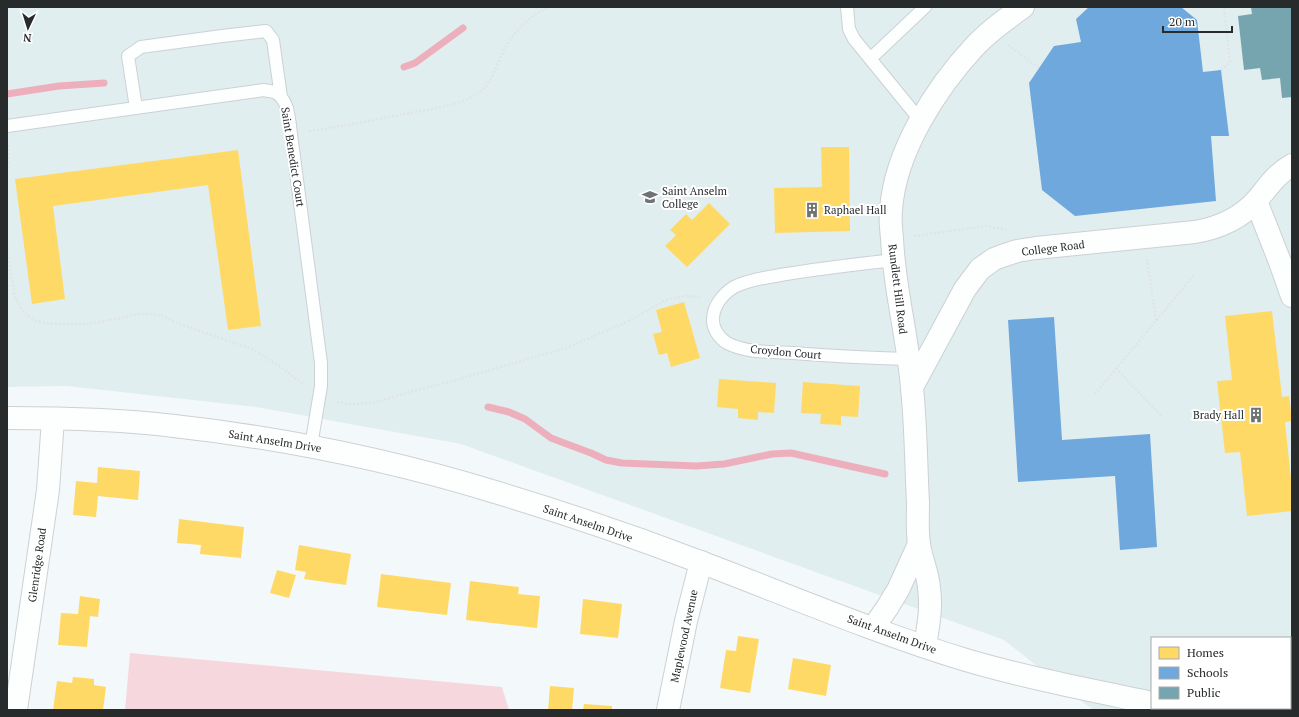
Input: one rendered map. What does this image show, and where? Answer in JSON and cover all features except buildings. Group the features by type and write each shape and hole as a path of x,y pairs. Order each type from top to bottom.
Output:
{"street":[{"name":"Rundlett Hill Road","path":"925,646 929,624 930,588 919,544 912,387 892,260 892,198 901,163 920,120 942,87 976,46 995,27 1023,7"},
{"name":"College Road","path":"912,387 965,289 980,269 994,259 1036,248 1144,238 1194,232 1217,227 1233,220 1256,201 1273,179 1292,165"},
{"path":"1256,201 1292,296"},
{"name":"Saint Anselm Drive","path":"7,418 53,418 172,425 311,446 434,474 594,524 701,562 872,628 965,660 1010,672 1151,702"},
{"name":"Glenridge Road","path":"16,710 14,683 48,490 53,418"},
{"name":"Rundlett Hill Road","path":"872,628 888,607 898,590 919,544"},
{"name":"Maplewood Avenue","path":"668,710 686,621 701,562"}],"lane":[{"path":"847,7 849,29 854,39 920,120"},
{"path":"870,59 925,7"},
{"path":"136,108 128,56 141,47 266,31 273,40 280,97"},
{"name":"Saint Benedict Court","path":"7,126 264,90 274,92 280,97 286,105 292,134 319,339 321,363 320,395 311,446"},
{"name":"Croydon Court","path":"892,260 795,273 766,278 736,286 726,293 718,302 712,320 714,328 726,342 739,347 762,351 908,359"}],"path":[{"path":"292,134 344,126 450,105 478,94 486,87 503,51 513,35 524,23 548,7"},
{"path":"1221,70 1230,62 1224,7"},
{"path":"1008,44 1039,68"},
{"path":"7,167 9,162 8,142"},
{"path":"907,237 987,226 1003,228 1008,231"},
{"path":"1144,238 1156,320"},
{"path":"7,249 15,297 21,308 28,316 36,321 54,324 89,324 140,314 154,314 163,316 189,327 252,349 278,365 320,395 340,404 372,403 452,382 566,348 615,328 672,298 700,296 718,302"},
{"path":"1095,394 1194,275"},
{"path":"1116,368 1162,416"}],"shaded area":[{"name":"Saint Anselm College","path":"7,7 1292,7 1292,710 1093,710 1004,640 461,444 256,407 67,386 7,387"},
{"path":"130,653 502,687 509,710 125,710"}],"waterway":[{"path":"404,67 415,63 463,28"},
{"path":"7,94 59,86 104,83"},
{"path":"488,407 509,412 525,419 551,438 606,460 622,463 696,466 724,464 772,454 791,453 885,474"}],"place":[{"name":"Saint Anselm College","path":"650,197"},
{"name":"Raphael Hall","path":"812,210"},
{"name":"Brady Hall","path":"1256,415"}]}
